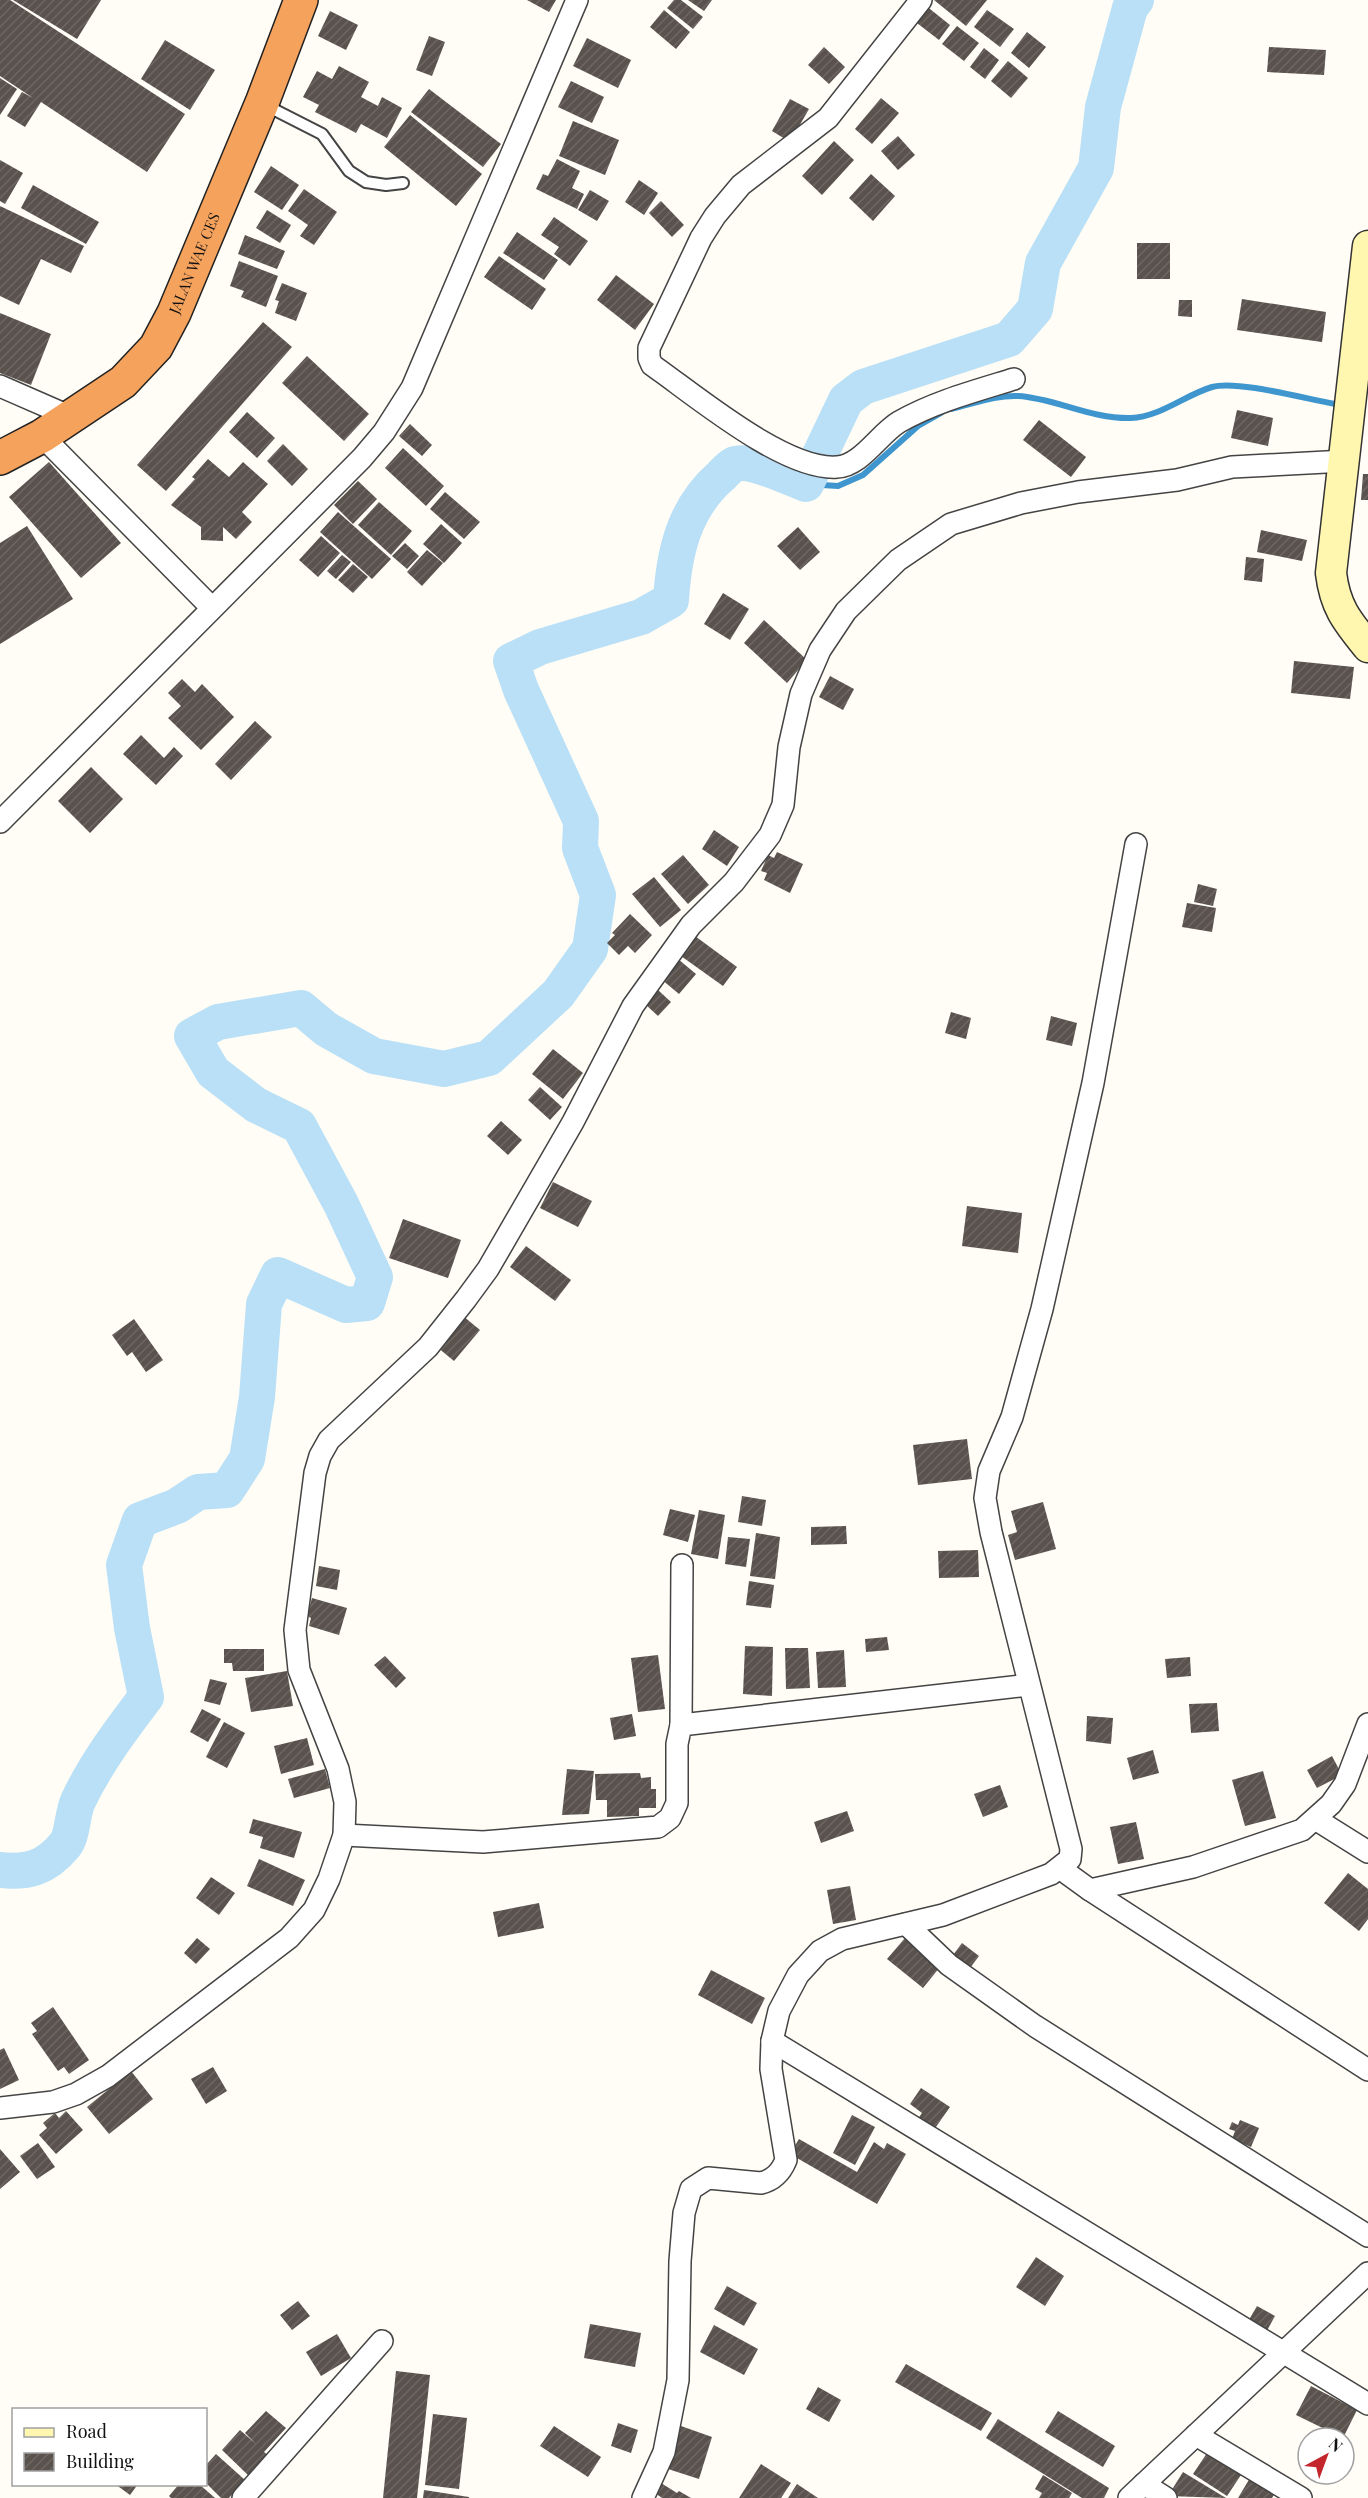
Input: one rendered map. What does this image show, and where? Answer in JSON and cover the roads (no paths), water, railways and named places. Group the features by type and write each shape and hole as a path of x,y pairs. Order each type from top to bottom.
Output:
{"highway":[{"name":"JALAN WAE CES","path":"0,458 42,436 123,382 156,347 174,313 262,103 301,0"}],"street":[{"path":"0,822 362,458 384,432 412,388 577,0"},
{"path":"921,0 828,118 741,185 715,216 701,238 649,348 650,362 761,442 790,457 837,467 849,464 897,423 921,410 1014,379"},
{"path":"1368,246 1331,573 1337,603 1349,624 1368,646"},
{"path":"0,386 70,417"},
{"path":"42,436 212,608"},
{"path":"0,2108 53,2102 76,2094 108,2076 289,1938 314,1910 329,1879 344,1835 345,1802 338,1769 296,1657 297,1599 310,1506 320,1456 329,1440 428,1347 472,1292 488,1269 573,1122 633,1006 691,926 734,882 770,836 783,805 789,747 801,694 820,650 846,611 898,560 951,524 978,514 1078,492 1177,480 1232,467 1345,461"},
{"path":"643,2498 664,2452 678,2380 680,2261 684,2212 691,2190 708,2178 761,2183 770,2181 786,2160 771,2069 772,2041 778,2011 798,1974 820,1951 842,1939 943,1914 1060,1869 1070,1859 1071,1849 991,1532 986,1487 989,1471 1012,1417 1042,1308 1093,1083 1136,844"},
{"path":"344,1835 483,1842 658,1827 670,1818 677,1803 677,1744 681,1725 679,1624 682,1565"},
{"path":"681,1725 1029,1685"},
{"path":"1090,1890 1192,1868 1302,1830 1317,1820 1345,1784 1368,1724"},
{"path":"1317,1820 1368,1852"},
{"path":"1060,1869 1368,2070"},
{"path":"906,1924 949,1965 1035,2026 1368,2236"},
{"path":"772,2041 1368,2404"},
{"path":"1137,2491 1368,2273"},
{"path":"243,2498 382,2341"},
{"path":"1196,2435 1301,2498"},
{"path":"1137,2491 1166,2498"}],"lane":[{"path":"262,103 322,134 335,156 349,171 366,182 386,185 403,183"}],"waterway":[{"path":"0,1870 19,1871 36,1867 51,1859 65,1845 70,1836 76,1806 85,1787 109,1747 146,1697 132,1628 124,1565 140,1520 177,1506 198,1492 227,1490 247,1459 257,1397 264,1304 278,1275 346,1305 367,1303 375,1277 341,1204 299,1126 256,1105 213,1072 192,1036 218,1022 301,1008 326,1029 374,1056 444,1069 489,1058 558,994 590,949 598,895 580,848 581,821 521,690 511,661 540,647 641,617 671,600 672,582 683,532 698,502 733,465 751,464 806,484 846,400 863,387 1009,339 1035,309 1043,263 1096,168 1103,107 1130,8 1136,0"},
{"path":"951,409 993,398 1018,396 1046,400 1101,415 1131,418 1152,414 1212,387 1224,386 1255,388 1335,404"},
{"path":"806,484 838,486 863,475 918,426 941,413"}]}
